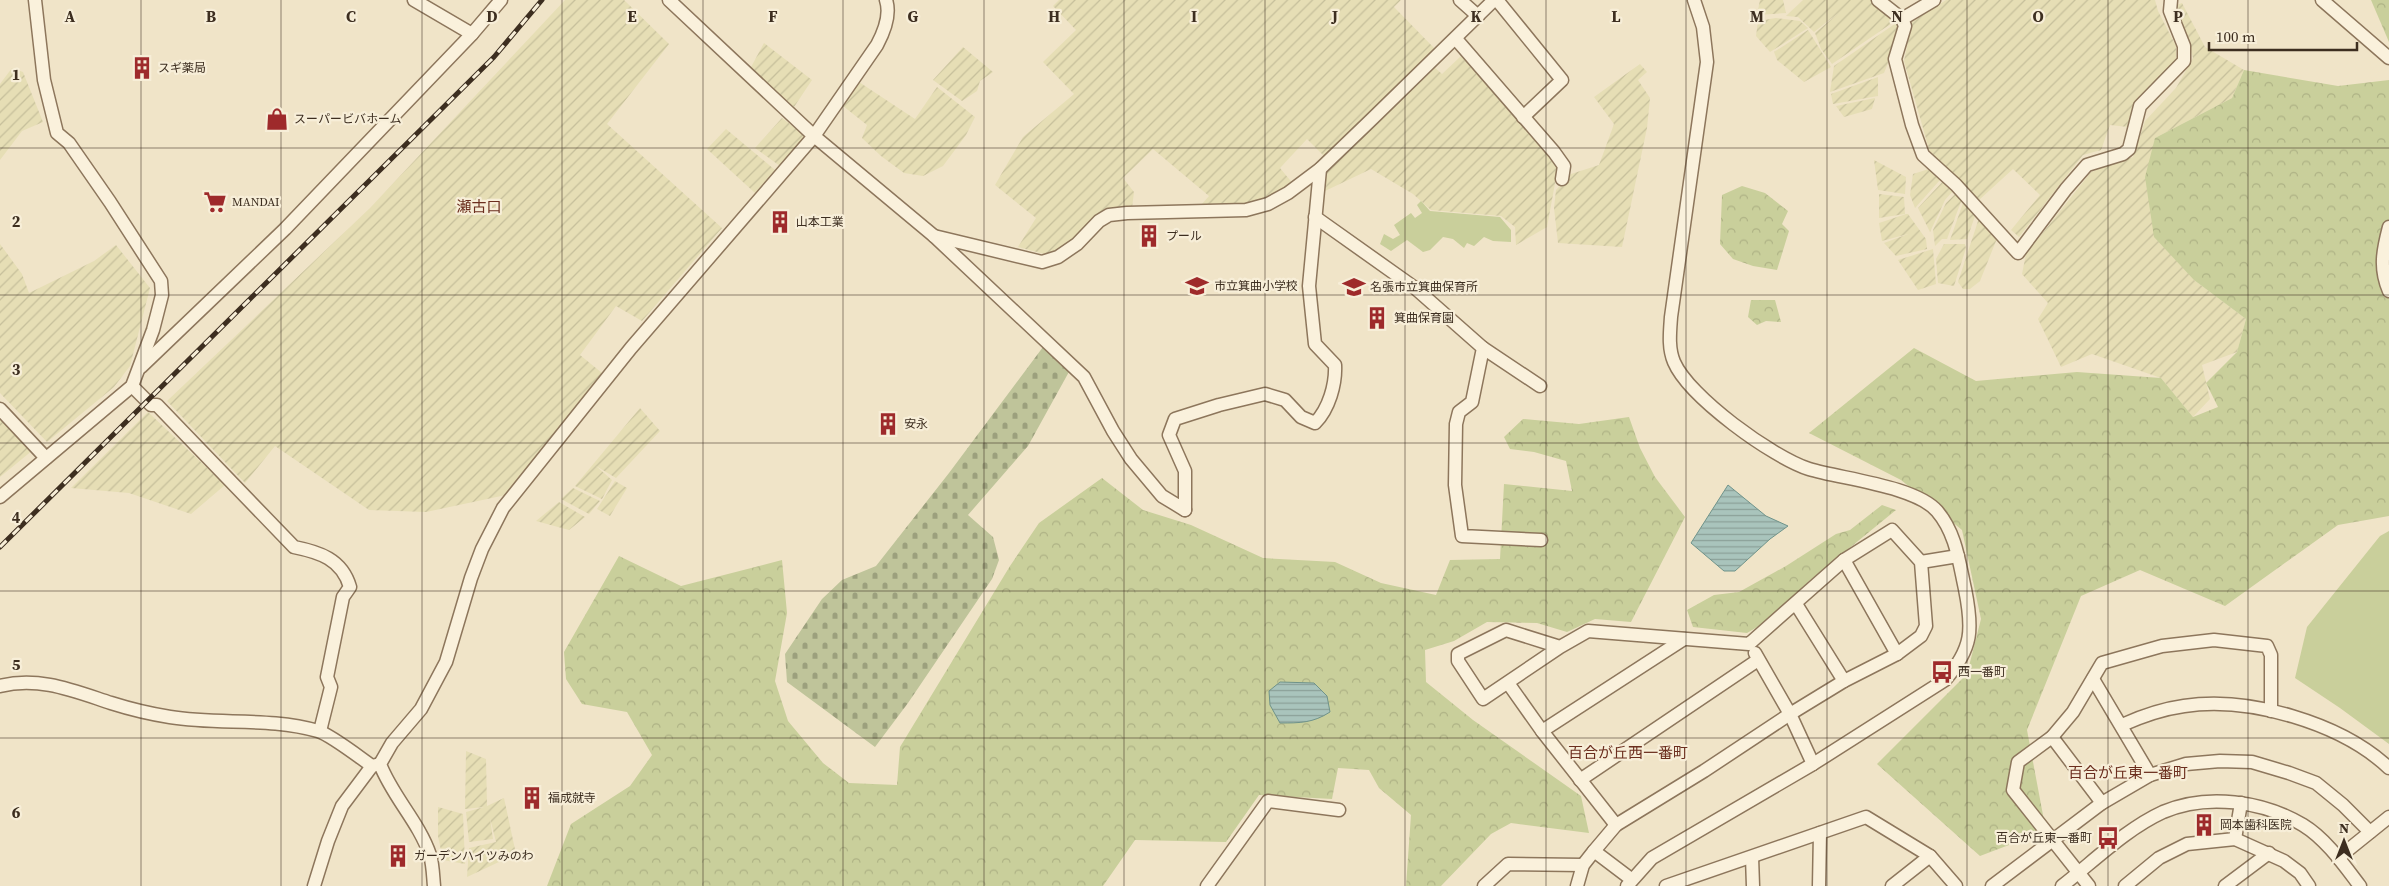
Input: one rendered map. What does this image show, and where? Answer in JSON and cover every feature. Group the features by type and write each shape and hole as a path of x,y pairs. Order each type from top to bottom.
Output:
{"street":[{"path":"0,497 132,386 140,369 162,295 161,281 110,202 69,143 57,133 44,80 35,0"},
{"path":"414,0 472,34"},
{"path":"140,369 286,229 472,34 501,0"},
{"path":"669,0 814,136 934,236 1084,377 1112,431 1131,460 1162,496 1185,510 1185,472 1169,434 1175,419 1265,394 1285,400 1301,418 1315,423 1325,409 1336,374 1335,365 1315,344 1309,286 1320,168"},
{"path":"314,886 328,841 342,806 421,709 446,662 471,578 482,549 503,508 631,348 814,136 885,31 888,7 886,0"},
{"path":"1460,0 1478,16"},
{"path":"934,236 1042,262 1058,257 1077,244 1099,221 1109,215 1127,212 1246,210 1268,204 1288,193 1320,168 1456,40 1495,0 1562,80 1523,117"},
{"path":"1594,851 1629,882 1652,858 1813,764 1945,680 1961,662 1970,638 1969,610 1958,556 1950,529 1936,510 1909,495 1807,468 1773,452 1709,404 1686,380 1674,362 1670,345 1671,317 1706,79 1706,45 1703,27 1694,0"},
{"path":"1878,0 1902,19 1905,26 1895,59 1912,124 1923,155 1956,185 2018,253 2066,189 2087,165 2122,154 2129,149 2140,106 2184,62 2184,46 2170,11 2171,0"},
{"path":"1902,19 1934,0"},
{"path":"2322,0 2389,58"},
{"path":"1456,40 1564,166 1562,179"},
{"path":"1315,217 1336,235 1414,288 1483,348 1540,386"},
{"path":"2389,227 2382,254 2382,272 2389,291"},
{"path":"1483,348 1472,402 1459,412 1456,424 1455,485 1462,536 1541,540"},
{"path":"132,386 151,405 157,406 294,547 313,551 342,568 350,587 343,597 327,677 331,687 320,731"},
{"path":"0,409 46,458"},
{"path":"1560,647 1506,630 1458,654 1458,662 1483,699 1560,647 1588,631 1749,644 1844,560 1892,530 1921,562 1926,626 1922,636 1897,654 1844,681 1790,714 1704,771 1616,825 1583,865 1577,886"},
{"path":"1921,562 1958,556"},
{"path":"1844,560 1897,654"},
{"path":"1796,604 1844,681"},
{"path":"1542,731 1684,639"},
{"path":"2089,886 2013,790 2018,762 2052,736 2073,712 2102,664 2162,646 2214,640 2267,646 2271,655 2271,711"},
{"path":"1749,644 1790,714 1813,764"},
{"path":"1580,780 1758,660"},
{"path":"2093,679 2150,775"},
{"path":"0,686 11,683 48,683 112,703 169,717 206,721 279,724 320,731 376,765 411,819 430,855 431,883"},
{"path":"1508,683 1542,731 1616,825"},
{"path":"2122,725 2152,712 2185,705 2228,705 2271,711 2302,718 2342,735 2379,759 2389,768"},
{"path":"2052,736 2102,803"},
{"path":"1992,886 2102,803 2150,775 2186,764 2220,761 2252,762 2316,784 2343,805 2370,832"},
{"path":"1208,886 1268,801 1339,810"},
{"path":"2062,886 2131,831 2164,812 2192,804 2217,802 2241,803 2274,811 2304,826 2338,858 2360,886"},
{"path":"2235,839 2241,803"},
{"path":"2338,858 2389,817"},
{"path":"1666,886 1866,818 1930,856 1956,886"},
{"path":"1819,886 1820,833"},
{"path":"2125,886 2158,858 2187,844 2235,839 2269,854 2300,874 2309,886"},
{"path":"2225,886 2269,854"},
{"path":"1752,856 1752,886"},
{"path":"1892,886 1930,856"},
{"path":"1484,886 1508,864 1583,865"}],"shaded area":[{"path":"565,0 624,0 669,44 607,124 722,228 642,321 616,306 580,355 602,373 506,495 426,512 369,510 275,446 245,483 167,401 370,208"},
{"path":"1059,0 1401,0 1394,7 1435,49 1324,156 1307,139 1280,168 1294,185 1268,201 1242,205 1201,205 1209,196 1153,149 1123,178 1134,192 1132,208 1107,209 1073,238 1048,255 1018,247 1036,218 995,185 1023,137 1074,94 1043,62 1076,30 1053,6"},
{"path":"1760,0 1783,0 1786,13 1757,15"},
{"path":"1803,0 1873,0 1898,19 1832,64 1821,49 1815,33 1841,11 1814,32 1798,17 1786,16"},
{"path":"1946,0 2155,0 2158,11 2176,46 2176,58 2165,77 2132,109 2128,127 2110,125 2101,150 2083,155 2019,237 2011,230 2040,195 2013,169 1979,200 1930,153 1904,61 1912,22"},
{"path":"2182,3 2205,47 2244,70 2232,98 2155,138 2194,280 2246,319 2237,352 2202,365 2210,399 2193,417 2161,378 2092,354 2061,367 2038,319 2048,303 2022,274 2026,254 2091,172 2133,157 2145,121 2176,88 2193,58 2177,5"},
{"path":"1776,18 1800,21 1808,28 1770,52 1756,36 1758,21"},
{"path":"1899,21 1902,28 1884,73 1830,92 1834,66"},
{"path":"1808,30 1831,67 1804,82 1777,60 1774,52"},
{"path":"764,43 812,80 794,107 750,69"},
{"path":"963,47 993,72 980,81 977,91 962,101 933,80"},
{"path":"1461,56 1558,167 1547,227 1516,245 1515,227 1501,216 1431,210 1413,194 1371,169 1325,191 1325,170 1434,67 1442,74"},
{"path":"1640,64 1647,72 1638,80 1650,98 1647,128 1622,247 1558,243 1554,208 1556,190 1571,174 1599,165 1614,124 1594,97"},
{"path":"12,68 23,72 43,122 22,131 0,160 0,84"},
{"path":"1878,77 1878,96 1833,104 1831,94"},
{"path":"859,82 915,119 937,87 975,117 966,135 943,166 923,176 904,173 881,156 862,138 867,125 843,106"},
{"path":"1875,98 1872,109 1844,117 1836,106"},
{"path":"782,118 807,137 780,166 755,148"},
{"path":"726,129 775,170 755,193 707,149"},
{"path":"1874,160 1906,177 1905,194 1878,190"},
{"path":"1932,168 1939,174 1940,180 1915,208 1910,195 1913,174"},
{"path":"1944,180 1953,191 1945,200 1930,232 1918,208"},
{"path":"1879,194 1904,197 1905,214 1879,218"},
{"path":"1955,194 1962,199 1947,239 1942,239 1935,246 1933,230 1946,203"},
{"path":"1967,202 1974,211 1975,216 1967,239 1950,240 1963,203"},
{"path":"1908,214 1926,239 1927,249 1896,256 1884,243 1908,234 1882,241 1879,223"},
{"path":"1980,215 1998,236 1980,281 1970,289 1963,289 1958,282"},
{"path":"0,244 22,274 29,293 94,261 116,245 150,288 130,366 114,387 47,442 0,393"},
{"path":"1944,244 1965,244 1966,248 1954,286 1938,283 1936,259"},
{"path":"1933,249 1936,284 1918,290 1898,260"},
{"path":"640,408 660,431 616,478 596,466 612,480 602,499 575,486"},
{"path":"148,412 225,485 191,514 129,493 71,488"},
{"path":"0,416 33,450 0,477"},
{"path":"615,481 627,488 610,516 597,509"},
{"path":"573,488 600,501 589,514 561,499"},
{"path":"559,502 585,517 569,530 536,521"},
{"path":"466,751 486,759 487,806 504,798 516,854 467,877 469,848 496,842 490,818 493,839 469,842 466,812 484,807 465,809"},
{"path":"438,807 463,814 465,864 443,860 438,836"}],"green space":[{"path":"2371,0 2389,0 2389,42"},
{"path":"2244,70 2338,86 2389,80 2389,516 2338,525 2225,606 2140,570 2081,596 2027,730 2046,831 1980,856 1877,764 1967,674 1981,619 1962,530 1901,480 1809,433 1914,348 1976,381 2077,372 2161,378 2193,417 2218,407 2206,383 2237,352 2246,319 2194,280 2154,237 2145,177 2155,138 2232,98"},
{"path":"1742,186 1765,193 1788,211 1782,224 1789,231 1777,270 1753,266 1733,259 1720,244 1722,195"},
{"path":"1421,201 1430,211 1500,217 1511,230 1511,242 1493,241 1484,237 1474,246 1467,243 1464,248 1453,239 1443,237 1430,250 1423,252 1407,240 1391,251 1380,244 1384,234 1393,239 1400,235 1394,225 1411,213 1415,218 1422,213 1417,205"},
{"path":"1751,300 1775,300 1781,322 1766,321 1757,325 1748,317"},
{"path":"1043,347 1070,370 1028,446 968,515 993,537 999,560 992,579 908,703 875,747 787,682 785,654 822,599 842,580 876,566 949,473"},
{"path":"1629,417 1640,448 1655,477 1685,517 1631,622 1595,619 1567,632 1537,623 1487,622 1454,641 1425,650 1426,682 1473,720 1581,796 1589,833 1511,823 1491,834 1441,886 1406,886 1411,815 1379,788 1369,770 1338,768 1332,799 1259,795 1226,842 1135,840 1103,886 547,886 571,824 630,786 652,755 627,712 582,704 566,679 564,652 619,556 681,586 782,560 787,613 775,681 788,721 823,763 849,783 897,785 900,747 1010,566 1039,523 1102,478 1143,510 1191,525 1263,558 1335,562 1381,583 1436,595 1450,560 1500,559 1504,484 1572,491 1566,461 1534,452 1510,449 1504,437 1523,419 1579,424"},
{"path":"1882,505 1896,510 1809,581 1764,623 1747,633 1693,627 1687,610 1714,595 1739,592 1786,566 1836,534 1850,530"},
{"path":"2389,531 2389,744 2295,678 2307,627 2380,536"}],"water":[{"path":"1728,485 1766,516 1788,526 1770,539 1735,571 1724,571 1691,543"},
{"path":"1280,682 1314,683 1327,696 1330,712 1306,722 1280,723 1270,705 1269,691"}],"railway":[{"path":"0,547 494,57 542,0"}],"place":[{"name":"スギ薬局","path":"142,68"},
{"name":"スーパービバホーム","path":"277,119"},
{"name":"MANDAI","path":"215,202"},
{"name":"山本工業","path":"780,222"},
{"name":"プール","path":"1149,236"},
{"name":"市立箕曲小学校","path":"1197,286"},
{"name":"名張市立箕曲保育所","path":"1354,287"},
{"name":"箕曲保育園","path":"1377,318"},
{"name":"安永","path":"888,424"},
{"name":"西一番町","path":"1942,672"},
{"name":"福成就寺","path":"532,798"},
{"name":"岡本歯科医院","path":"2204,825"},
{"name":"百合が丘東一番町","path":"2108,838"},
{"name":"ガーデンハイツみのわ","path":"398,856"}],"district":[{"name":"瀬古口","path":"479,206"},
{"name":"百合が丘西一番町","path":"1628,752"},
{"name":"百合が丘東一番町","path":"2128,772"}]}
